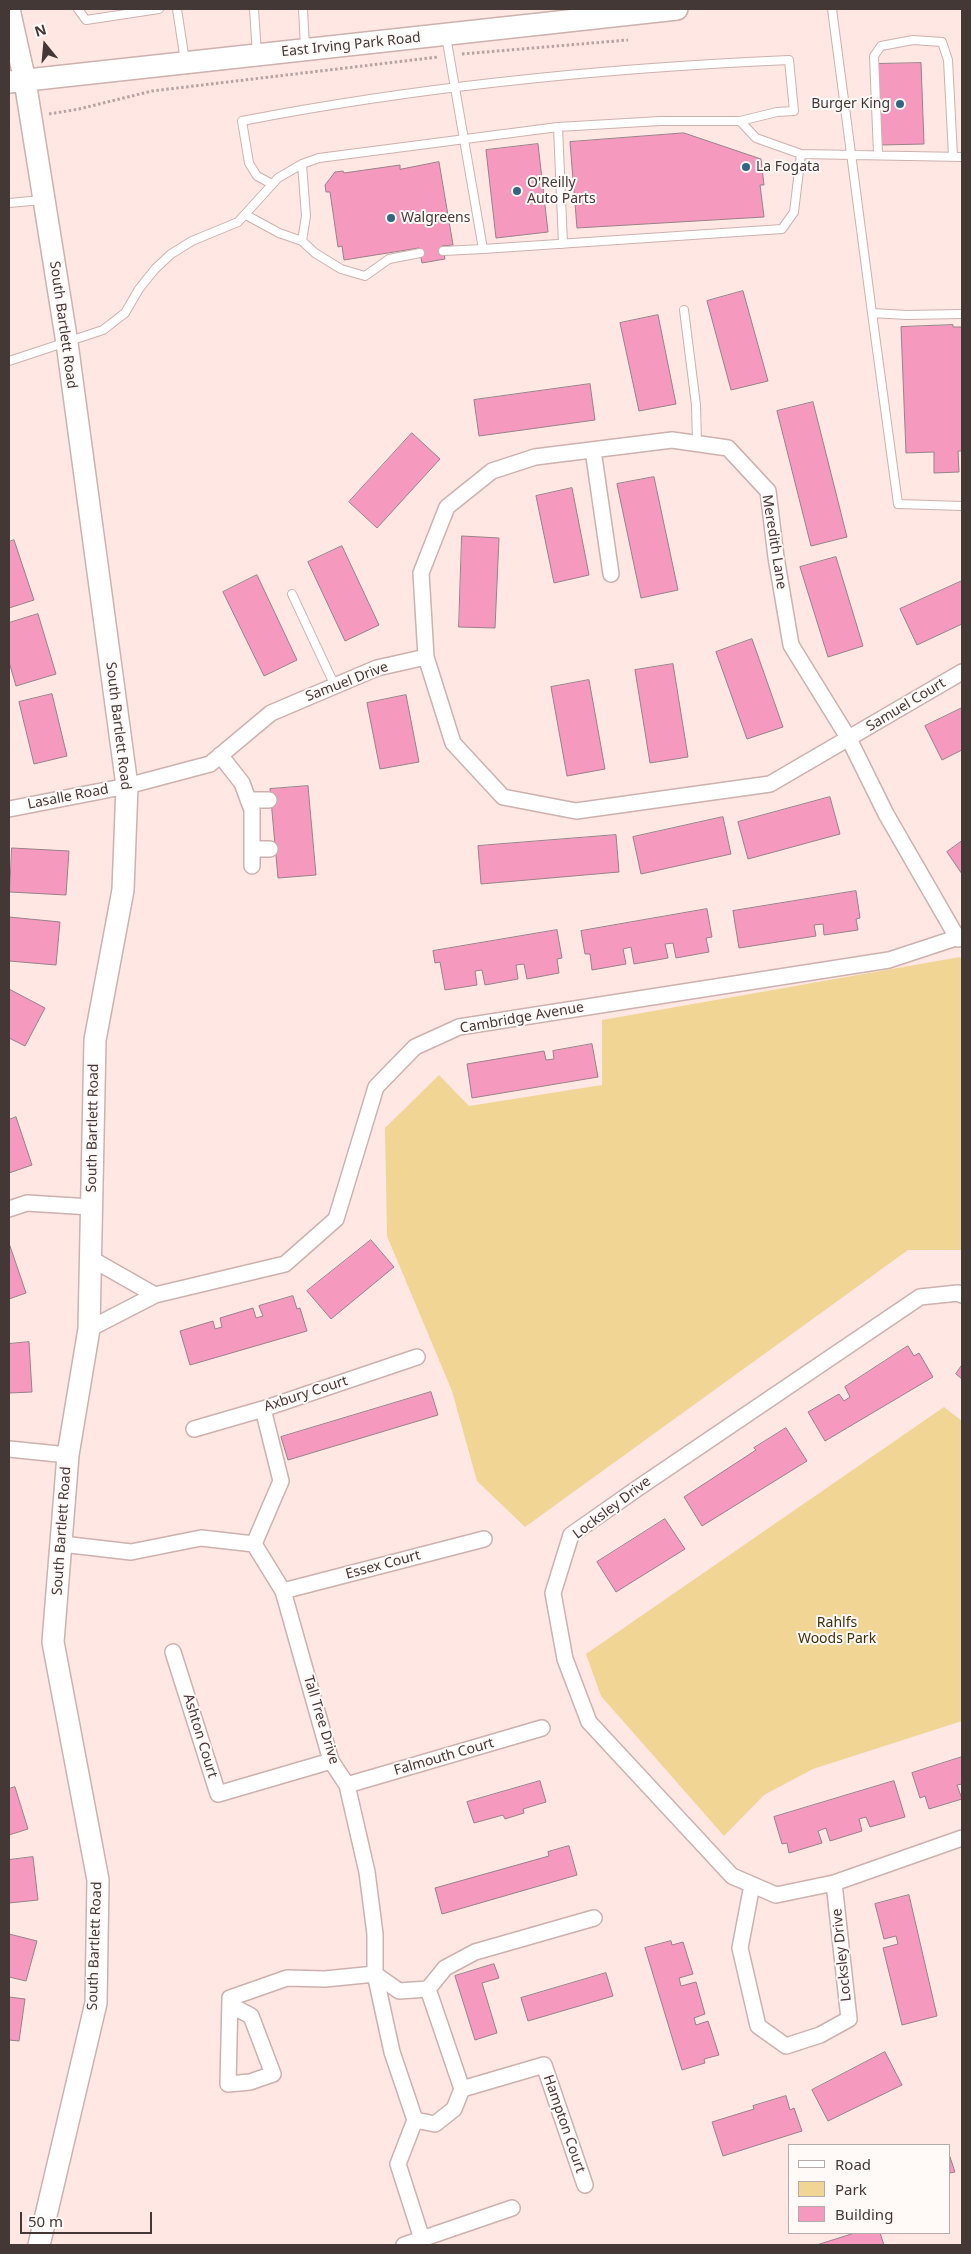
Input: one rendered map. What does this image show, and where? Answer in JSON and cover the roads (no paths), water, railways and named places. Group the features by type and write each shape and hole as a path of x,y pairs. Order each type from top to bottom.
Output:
{"main road":[{"name":"South Bartlett Road","path":"10,9 17,81 31,117 67,343 127,786 124,890 95,1040 89,1329 68,1455 53,1642 98,1880 96,2003 39,2245"},
{"name":"East Irving Park Road","path":"17,81 305,50 447,45 677,9"}],"street":[{"name":"Meredith Lane","path":"426,658 422,573 447,507 492,471 535,457 672,440 728,448 768,490 776,558 791,645 849,739 886,814 960,938"},
{"path":"593,450 611,574"},
{"name":"Samuel Drive","path":"127,786 210,764 270,713 377,668 426,658"},
{"path":"426,658 453,743 503,797 576,811 770,784 849,739"},
{"name":"Samuel Court","path":"849,739 962,672"},
{"path":"220,755 242,783 252,810 252,866"},
{"name":"Lasalle Road","path":"9,809 127,786"},
{"path":"248,800 269,800"},
{"path":"252,849 270,849"},
{"name":"Cambridge Avenue","path":"89,1329 155,1295 286,1264 336,1219 376,1087 415,1047 459,1027 889,960 960,938"},
{"path":"9,1209 27,1203 91,1207"},
{"path":"90,1258 155,1295"},
{"name":"Locksley Drive","path":"962,1295 958,1293 920,1297 571,1535 553,1593 565,1659 589,1722 732,1876 776,1895 834,1883 962,1838"},
{"name":"Axbury Court","path":"194,1429 263,1409 417,1357"},
{"path":"62,1544 131,1552 201,1538 254,1544 281,1481 263,1409"},
{"path":"9,1449 68,1455"},
{"name":"Essex Court","path":"283,1591 484,1539"},
{"name":"Tall Tree Drive","path":"254,1544 283,1591 331,1761 347,1785 367,1872 375,1934 375,1974 392,2052 415,2120"},
{"name":"Ashton Court","path":"173,1652 218,1794 331,1761"},
{"name":"Falmouth Court","path":"347,1785 542,1728"},
{"name":"Locksley Drive","path":"752,1885 740,1948 758,2026 786,2046 820,2035 849,2019 834,1883"},
{"path":"230,2005 250,2016 273,2074 250,2082 228,2084 230,1998 287,1978 325,1979 375,1974 399,1991 428,1989 445,1968 475,1952 594,1918"},
{"path":"422,2239 398,2164 415,2120 435,2124 454,2109 462,2089 428,1989"},
{"name":"Hampton Court","path":"462,2089 544,2065 585,2185"},
{"path":"404,2245 512,2208"}],"lane":[{"path":"78,9 86,20 160,9"},
{"path":"177,9 185,63"},
{"path":"254,9 257,55"},
{"path":"302,9 305,50"},
{"path":"832,9 898,504 962,503"},
{"path":"878,154 874,56 881,46 913,40 942,42 948,60 953,156"},
{"path":"447,45 483,249"},
{"path":"9,361 103,330 125,313 139,289 155,269 172,254 192,241 238,222 272,184 302,164 319,158 558,127 660,121 740,121 777,112 794,111 789,60 601,72 454,88 242,120 249,163 257,176 272,184"},
{"path":"740,121 756,138 801,154 962,157"},
{"path":"558,127 562,244"},
{"path":"443,251 782,229 794,212 801,154"},
{"path":"302,164 306,216 302,241"},
{"path":"9,203 44,200"},
{"path":"246,215 279,233 302,241 315,254 341,269 365,276 389,259 420,253"},
{"path":"684,310 696,405 697,443"},
{"path":"872,313 907,315 962,314"},
{"path":"292,594 335,686"}],"place":[{"name":"Burger King","path":"900,104"},
{"name":"La Fogata","path":"746,167"},
{"name":"O'Reilly Auto Parts","path":"517,191"},
{"name":"Walgreens","path":"391,218"}],"park label":[{"name":"Rahlfs Woods Park","path":"837,1632"}]}
